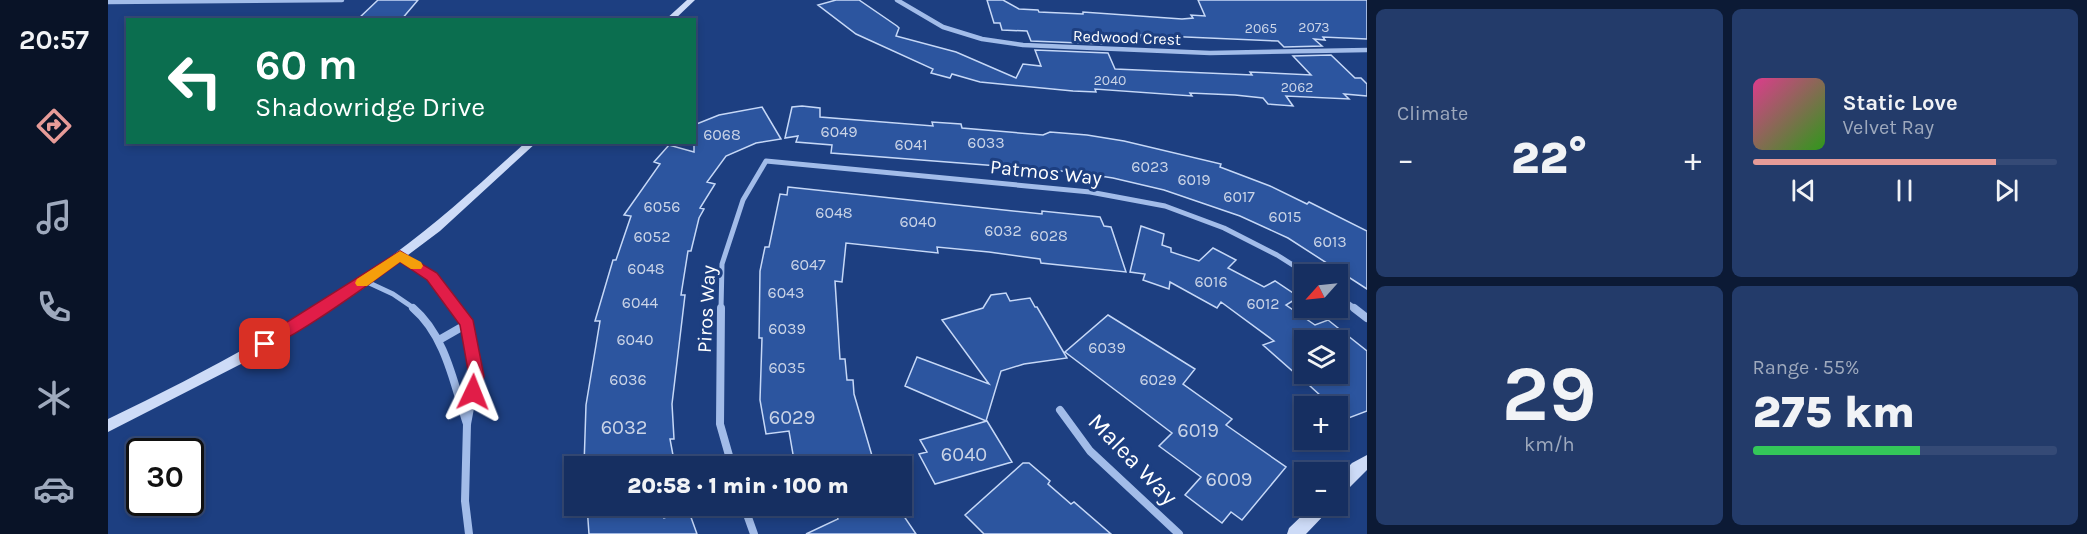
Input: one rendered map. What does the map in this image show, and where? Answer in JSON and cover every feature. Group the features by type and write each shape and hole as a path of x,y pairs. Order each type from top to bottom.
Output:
{"street":[{"path":"111,3 342,0"},
{"path":"671,18 691,0"},
{"name":"Redwood Crest","path":"897,0 943,27 982,39 1023,45 1210,53 1367,50"},
{"path":"108,426 285,333 365,281 437,227 530,144"},
{"name":"Patmos Way","path":"766,161 1090,192 1165,206 1224,228 1294,266"},
{"name":"Piros Way","path":"729,456 720,424 722,264 743,200 766,161"},
{"path":"400,256 432,276 467,324 476,376 467,424 465,501 470,534"},
{"path":"365,281 402,299 430,324 439,340 467,424"},
{"path":"1348,304 1367,318"},
{"path":"439,340 467,324"},
{"name":"Malea Way","path":"1060,410 1090,451 1179,534"},
{"path":"1348,477 1367,462"},
{"path":"748,516 754,534"},
{"path":"1295,534 1312,516"}],"building":[{"path":"378,0 418,0 403,18 359,18"},
{"path":"836,0 859,0 897,26 899,28 896,36 956,52 1016,78 1023,64 1041,66 1035,50 1108,53 1115,69 1252,75 1250,72 1311,75 1293,56 1331,55 1355,78 1361,78 1367,84 1367,96 1344,94 1349,99 1286,96 1293,106 1268,104 1263,98 1235,95 1190,93 1192,96 1095,89 1096,92 1073,91 980,82 952,74 950,78 931,73 933,69 856,34 818,5"},
{"path":"987,0 1003,0 1019,9 1038,10 1039,12 1083,14 1083,12 1182,19 1193,18 1191,15 1205,16 1198,0 1367,0 1367,39 1323,37 1325,40 1314,39 1322,46 1284,47 1278,41 1140,35 1140,37 1099,36 1104,44 1031,41 1027,31 1002,30 1000,23 994,23"},
{"path":"762,107 781,139 756,143 726,156 707,182 715,184 700,208 704,209 699,218 691,251 688,251 681,295 685,295 672,404 674,439 670,439 673,456 584,456 586,405 600,321 595,321 613,260 616,260 631,216 624,215 660,164 654,162 669,145 694,152 696,124 719,115"},
{"path":"792,107 820,108 820,117 933,126 932,122 961,124 962,128 1043,135 1050,132 1087,135 1124,141 1221,164 1220,167 1270,186 1307,204 1309,202 1367,231 1367,289 1348,277 1348,264 1328,264 1288,238 1240,216 1164,190 1075,172 831,153 832,145 796,142 798,136 785,138"},
{"path":"788,187 1042,214 1042,211 1100,217 1104,226 1111,227 1126,272 1041,263 1040,259 989,252 937,247 938,253 846,243 842,282 835,281 840,359 845,359 847,380 853,380 854,394 872,456 793,456 789,431 766,434 760,400 762,338 759,338 760,271 765,247 769,247 780,194 787,195"},
{"path":"1141,226 1164,234 1162,245 1171,248 1171,252 1199,261 1213,248 1236,260 1228,268 1264,287 1275,281 1294,294 1294,300 1286,305 1294,311 1294,318 1305,318 1315,325 1328,320 1341,330 1294,330 1294,372 1263,345 1274,341 1221,302 1217,308 1170,282 1169,289 1143,280 1145,274 1130,272"},
{"path":"1006,293 1010,301 1030,298 1067,358 1024,364 1001,371 986,421 905,386 917,357 989,384 942,320 983,308 991,295"},
{"path":"1108,315 1195,369 1183,384 1232,419 1226,425 1286,467 1242,520 1231,512 1222,523 1185,495 1201,477 1159,446 1172,433 1065,352"},
{"path":"1348,336 1367,351 1367,411 1348,418 1348,396 1321,396 1309,385 1348,384"},
{"path":"987,421 1012,462 935,484 919,454 927,452 920,440"},
{"path":"1023,463 1029,463 1071,504 1074,502 1111,534 984,534 965,515"},
{"path":"588,516 664,516 664,518 691,516 697,534 589,534"},
{"path":"836,516 904,516 916,534 806,534 838,519"}],"slow traffic":[{"path":"362,283 400,256 416,266"}],"route":[{"path":"265,344 365,281 400,256 432,276 467,324 476,376 473,392"}]}
